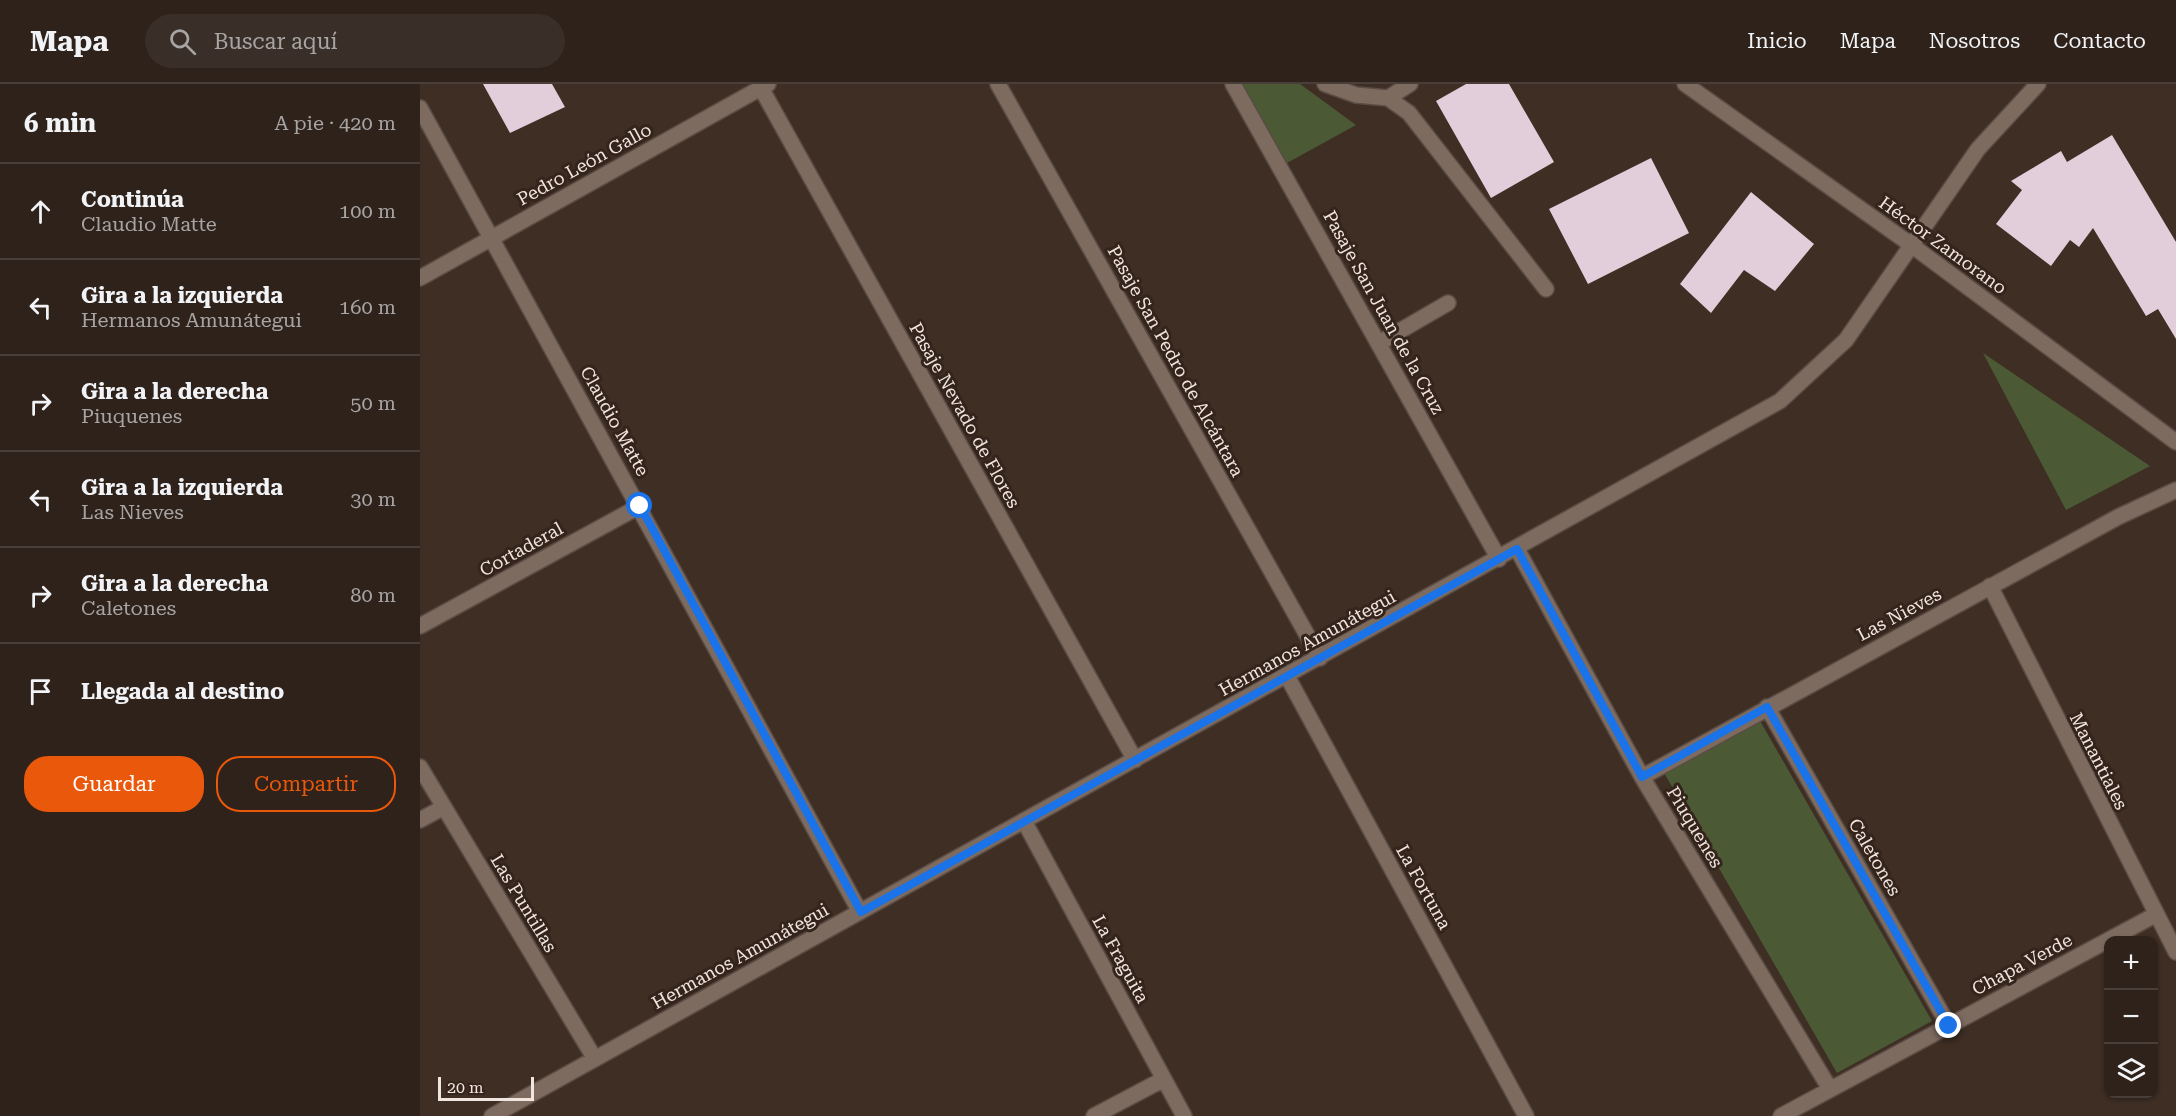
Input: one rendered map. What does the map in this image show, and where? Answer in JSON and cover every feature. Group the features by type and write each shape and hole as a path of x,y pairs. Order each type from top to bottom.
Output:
{"street":[{"name":"Pasaje San Pedro de Alcántara","path":"998,84 1320,658"},
{"name":"Pasaje San Juan de la Cruz","path":"1233,84 1499,559"},
{"path":"1325,84 1356,96 1388,98 1409,113 1546,290"},
{"path":"1388,98 1410,84"},
{"name":"Héctor Zamorano","path":"1684,84 1910,244 2176,442"},
{"name":"Hermanos Amunátegui","path":"492,1116 1780,401 1846,340 1910,244 1978,149 2038,84"},
{"name":"Pedro León Gallo","path":"421,274 493,237 764,86"},
{"name":"Pasaje Nevado de Flores","path":"764,86 1135,760"},
{"name":"Claudio Matte","path":"420,108 468,198 493,237 861,912"},
{"path":"1379,343 1448,303"},
{"name":"Las Nieves","path":"1642,777 2118,517 2176,490"},
{"name":"Cortaderal","path":"420,626 640,506"},
{"name":"Piuquenes","path":"1517,549 1642,777 1830,1089"},
{"name":"Manantiales","path":"1990,586 2155,915 2176,952"},
{"name":"La Fortuna","path":"1287,676 1526,1116"},
{"name":"Caletones","path":"1767,707 1949,1026"},
{"name":"Las Puntillas","path":"420,767 596,1059"},
{"path":"420,820 444,807"},
{"name":"La Fraguita","path":"1024,821 1184,1116"},
{"name":"Chapa Verde","path":"1781,1116 2155,915"},
{"path":"1094,1116 1164,1079"}],"green space":[{"path":"1242,84 1300,84 1356,125 1287,163"},
{"path":"1983,353 2150,466 2066,510"},
{"path":"1759,719 1932,1021 1837,1073 1663,771"}],"building":[{"path":"483,84 552,84 565,107 510,133"},
{"path":"1466,84 1509,84 1554,162 1491,198 1436,101"},
{"path":"2112,135 2176,242 2176,339 2158,309 2146,316 2093,228 2079,247 2070,240 2051,266 1996,224 2022,190 2011,181 2061,151 2067,162"},
{"path":"1651,158 1689,233 1588,284 1549,209"},
{"path":"1751,192 1814,244 1775,291 1744,270 1711,313 1680,284"}],"route":[{"path":"640,506 861,912 1517,549 1642,777 1767,707 1949,1026"}]}
